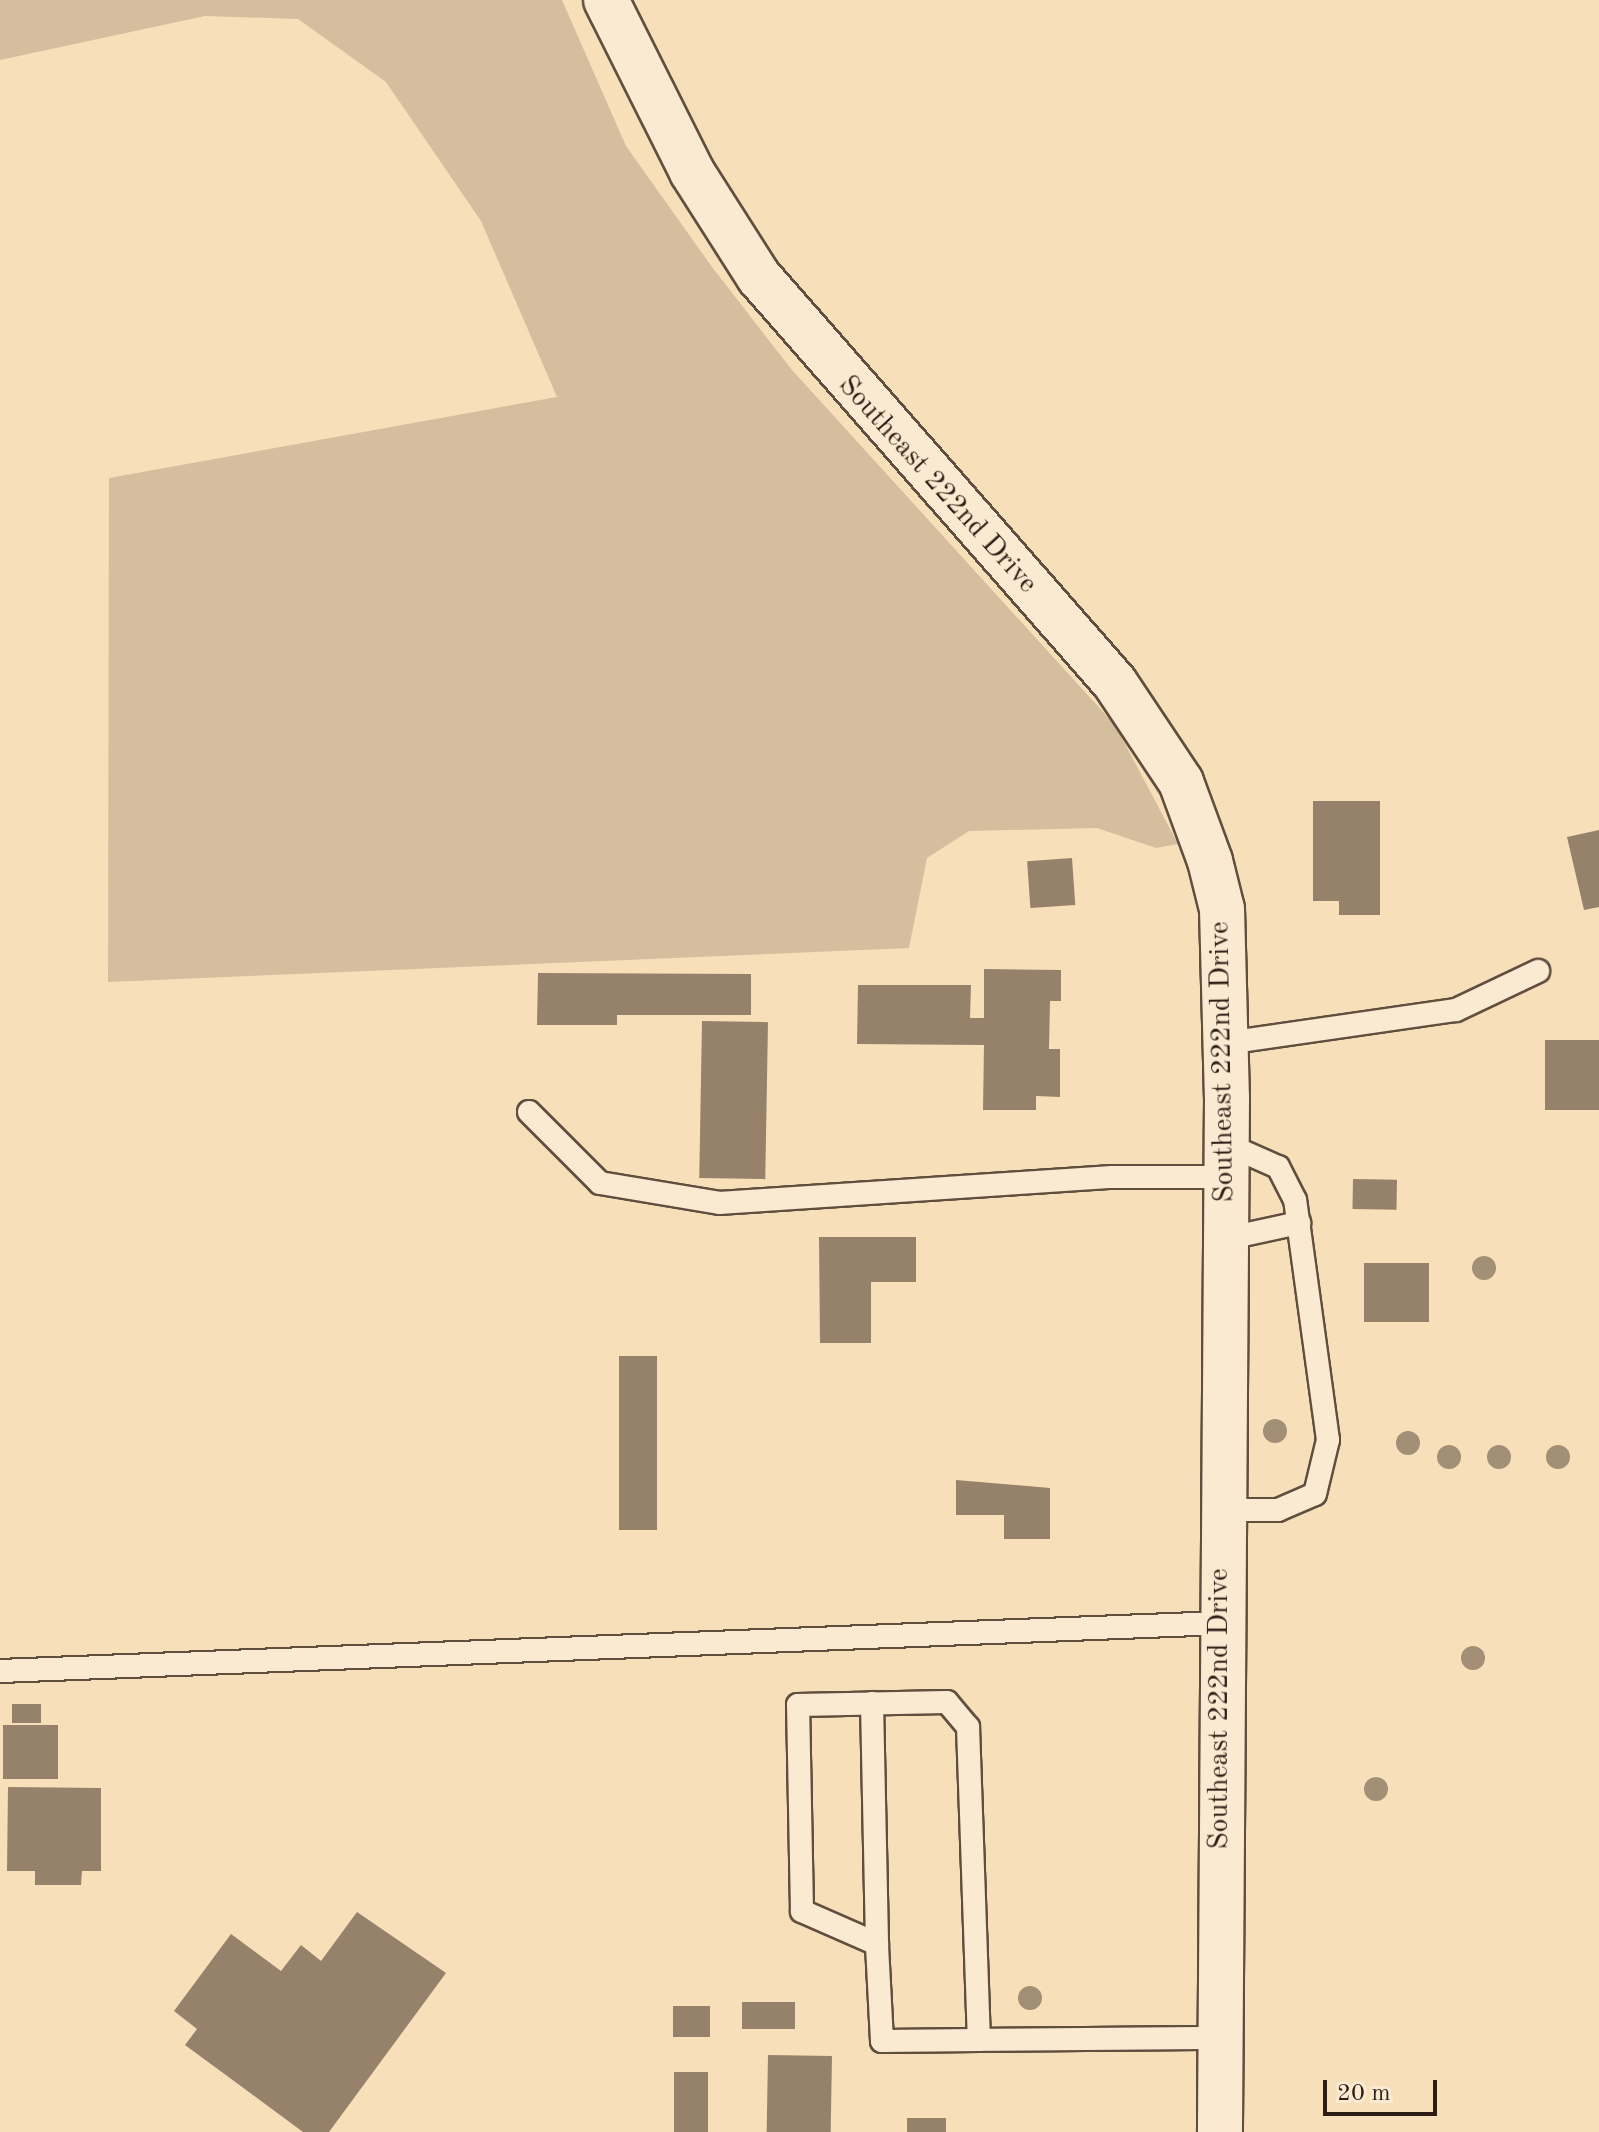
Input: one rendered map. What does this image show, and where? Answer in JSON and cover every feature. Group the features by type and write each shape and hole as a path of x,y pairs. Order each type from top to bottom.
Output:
{"main road":[{"name":"Southeast 222nd Drive","path":"606,0 692,172 759,277 1115,683 1161,746 1196,816 1222,909 1226,1043 1219,1623 1220,2132"}],"lane":[{"path":"1226,1043 1456,1010 1538,971"},
{"path":"529,1112 600,1183 719,1203 1112,1177 1226,1161 1278,1167 1299,1223 1328,1440 1315,1494 1278,1510 1221,1510"},
{"path":"1225,1239 1299,1223"},
{"path":"0,1671 1219,1623"},
{"path":"877,1944 802,1911 798,1705 947,1702 968,1727 979,2040"},
{"path":"872,1703 882,2041 1220,2038"}],"shaded area":[{"path":"0,0 562,0 626,146 712,267 792,370 1115,725 1178,844 1156,848 1097,828 969,831 927,858 909,948 108,982 109,478 557,397 481,221 386,82 298,19 205,16 0,60"}],"building":[{"path":"1313,801 1380,801 1380,915 1339,915 1339,901 1313,901"},
{"path":"1599,830 1599,907 1584,910 1567,837"},
{"path":"1072,858 1075,905 1030,908 1027,861"},
{"path":"984,969 1061,970 1061,1001 1050,1001 1049,1049 1060,1049 1060,1097 1036,1096 1036,1110 983,1110 984,1045 857,1044 858,985 971,985 970,1018 984,1018"},
{"path":"538,973 751,974 751,1015 617,1015 617,1025 537,1025"},
{"path":"702,1021 768,1022 765,1179 699,1178"},
{"path":"1545,1040 1599,1040 1599,1110 1545,1110"},
{"path":"1353,1179 1397,1180 1396,1210 1352,1209"},
{"path":"819,1237 916,1237 916,1282 871,1282 871,1343 820,1343"},
{"path":"1364,1263 1429,1263 1429,1322 1364,1322"},
{"path":"619,1356 657,1356 657,1530 619,1530"},
{"path":"956,1480 1050,1488 1050,1539 1004,1539 1004,1515 956,1515"},
{"path":"12,1704 41,1704 41,1723 12,1723"},
{"path":"3,1725 58,1725 58,1779 3,1779"},
{"path":"8,1787 101,1788 101,1871 82,1871 81,1885 35,1885 35,1871 7,1871"},
{"path":"357,1912 446,1973 329,2132 303,2132 185,2045 197,2029 174,2011 231,1934 281,1971 301,1945 321,1961"},
{"path":"742,2002 795,2002 795,2029 742,2029"},
{"path":"673,2006 710,2006 710,2037 673,2037"},
{"path":"768,2055 832,2056 831,2132 767,2132"},
{"path":"674,2072 708,2072 708,2132 674,2132"},
{"path":"907,2118 946,2118 946,2132 907,2132"}]}
